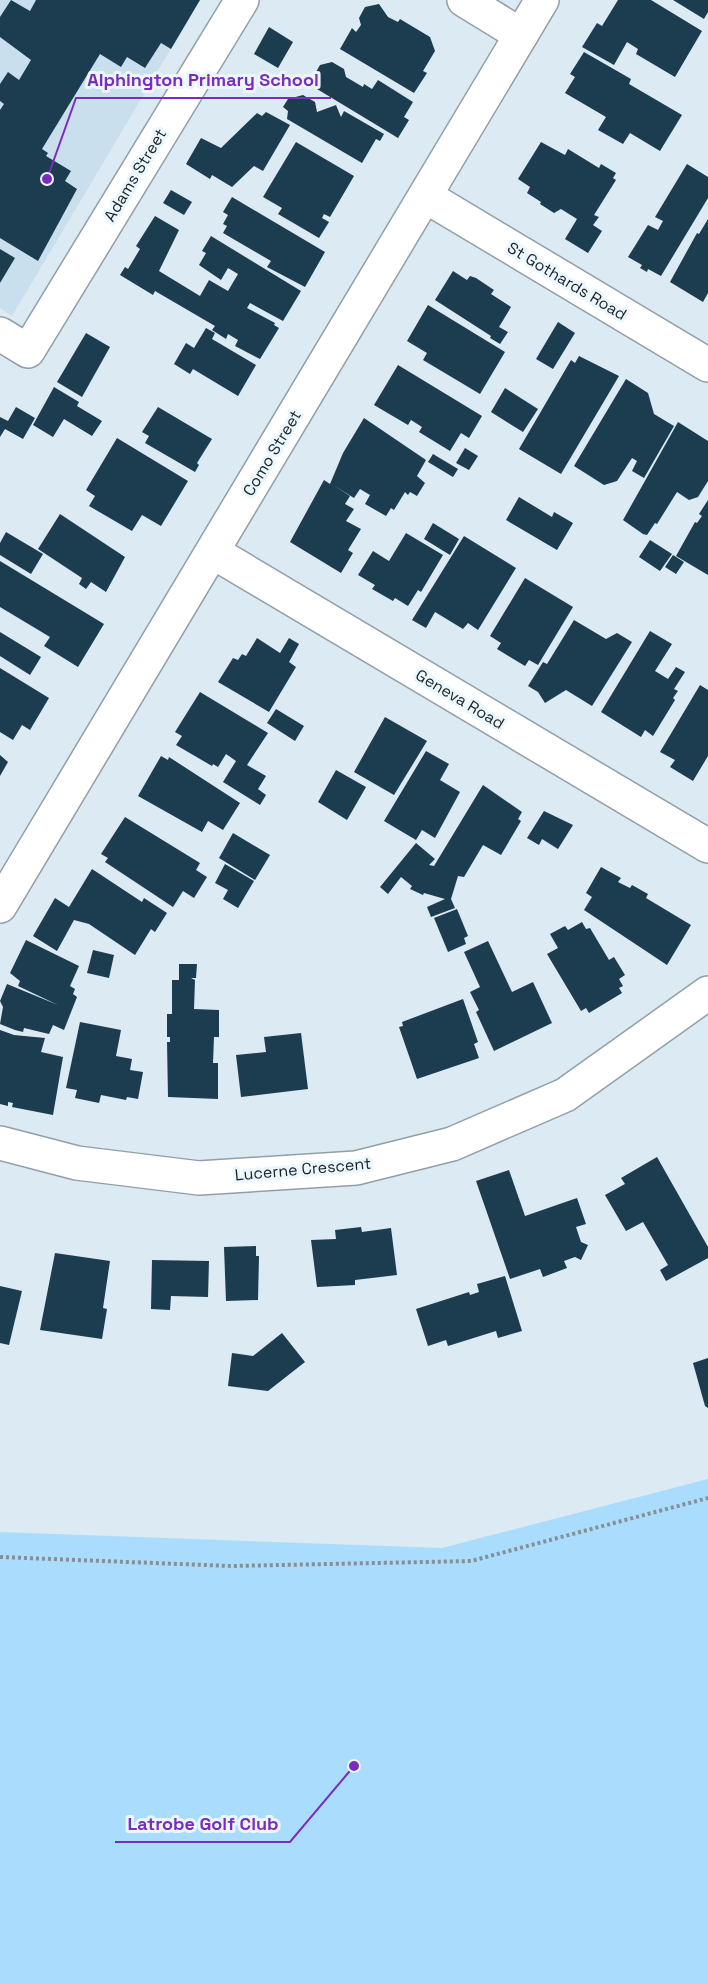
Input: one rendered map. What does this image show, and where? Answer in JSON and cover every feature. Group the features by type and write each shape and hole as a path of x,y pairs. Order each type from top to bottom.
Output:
{"street":[{"name":"Adams Street","path":"0,334 28,351 242,0"},
{"path":"464,0 521,35"},
{"name":"Como Street","path":"0,906 427,197 542,0"},
{"name":"St Gothards Road","path":"427,197 708,365"},
{"name":"Geneva Road","path":"213,552 708,846"},
{"name":"Lucerne Crescent","path":"0,1143 76,1163 199,1178 356,1168 452,1144 565,1095 708,993"}],"path":[{"path":"0,1557 231,1566 471,1561 708,1498"}],"shaded area":[{"path":"0,0 200,0 12,316 0,308"},
{"path":"708,1479 708,1984 0,1984 0,1532 442,1548"}],"building":[{"path":"11,0 30,11 36,0 200,0 171,49 161,43 145,68 127,57 121,67 100,54 42,149 48,153 46,156 71,171 65,181 77,189 38,261 0,238 0,110 4,104 0,101 0,84 8,72 19,80 31,60 0,37 0,17"},
{"path":"618,0 651,0 702,31 675,77 636,54 638,49 627,42 614,65 582,47 597,23 602,26"},
{"path":"673,0 708,0 708,12 704,19"},
{"path":"379,4 388,17 398,22 400,19 430,37 435,51 423,71 427,73 414,93 340,49 352,28 356,32 361,25 359,18 365,7"},
{"path":"269,27 293,42 278,68 254,54"},
{"path":"584,52 631,79 629,84 682,115 660,151 630,133 623,144 598,130 606,117 565,93 575,77 570,74"},
{"path":"332,62 344,69 346,77 363,87 364,84 372,89 378,80 413,102 404,117 409,120 398,138 317,89 313,77 320,65"},
{"path":"303,95 315,102 317,112 336,105 341,117 344,111 384,134 380,141 376,139 362,163 287,119 288,111 283,107 288,99"},
{"path":"266,112 290,125 263,171 254,166 232,187 212,175 210,179 186,164 201,138 221,148 257,113 262,116"},
{"path":"296,142 354,176 330,217 324,214 322,218 329,222 319,238 278,214 282,208 263,197"},
{"path":"541,142 565,155 568,149 599,168 601,164 616,173 613,178 616,180 594,215 599,217 593,225 602,231 588,253 565,239 577,219 561,209 554,213 540,204 541,202 527,193 530,187 518,179"},
{"path":"687,164 708,177 708,198 661,276 648,269 647,272 640,268 642,265 628,257 648,225 658,230 663,221 655,217"},
{"path":"171,190 192,202 184,215 163,203"},
{"path":"232,197 325,252 305,287 267,267 271,261 223,233 227,226 223,224 228,215 223,212"},
{"path":"155,216 179,230 159,271 200,296 209,280 228,291 238,274 228,268 221,280 199,265 206,253 202,251 211,236 301,291 283,321 250,303 247,308 275,323 274,325 279,328 260,359 235,346 238,340 228,334 226,339 212,330 215,326 155,291 153,295 120,275 125,267 128,269 140,249 136,246"},
{"path":"708,219 708,293 703,302 670,282 697,233 699,234"},
{"path":"0,249 15,258 0,283"},
{"path":"453,271 467,280 470,276 476,278 494,290 491,294 511,307 499,327 508,332 500,344 435,300"},
{"path":"428,305 505,352 480,394 423,360 427,353 407,341"},
{"path":"558,322 575,333 553,369 536,359"},
{"path":"206,328 215,333 212,339 256,365 238,396 193,369 190,374 174,364 186,343 194,348"},
{"path":"86,333 110,347 82,397 57,382"},
{"path":"579,356 619,376 561,474 519,449 571,360 575,363"},
{"path":"398,365 482,416 469,438 461,433 450,451 419,432 422,427 411,420 408,425 374,405"},
{"path":"626,379 648,393 654,414 674,426 644,478 632,471 637,461 632,458 617,481 604,485 574,466"},
{"path":"54,387 79,402 77,406 102,421 92,436 64,419 53,437 33,425"},
{"path":"505,388 538,409 523,432 491,412"},
{"path":"16,407 35,418 23,439 5,429 0,437 0,417 8,421"},
{"path":"158,407 212,439 197,463 199,465 195,472 145,443 149,436 142,432"},
{"path":"364,418 426,460 417,476 425,483 417,496 410,492 408,495 405,492 394,510 391,508 386,516 365,504 370,495 360,489 354,498 333,485 350,496 345,504 354,509 346,521 361,529 348,550 353,553 341,573 290,542 324,480 330,484 343,453"},
{"path":"678,422 708,441 708,481 698,497 689,500 677,492 657,524 655,523 647,535 643,534 623,520"},
{"path":"117,438 188,481 161,526 142,515 132,531 89,506 95,496 86,490"},
{"path":"465,448 478,456 469,470 456,463"},
{"path":"433,454 458,469 453,477 428,462"},
{"path":"519,497 552,517 554,512 573,523 557,550 506,520"},
{"path":"708,500 708,575 676,556 695,522 697,523 702,516 699,514"},
{"path":"60,514 125,557 106,592 91,582 86,589 79,584 82,578 38,549"},
{"path":"433,523 459,539 450,555 424,539"},
{"path":"6,532 43,554 31,574 0,555 0,543"},
{"path":"406,533 443,555 421,592 418,590 408,606 395,598 393,601 372,589 375,585 358,575 373,551 389,561"},
{"path":"464,536 516,568 478,630 468,623 463,629 435,612 426,628 412,620"},
{"path":"650,540 672,554 660,571 639,557"},
{"path":"673,555 684,562 676,574 665,567"},
{"path":"0,561 104,624 78,667 44,646 50,637 0,607"},
{"path":"525,578 573,607 538,665 529,660 525,666 497,649 501,643 490,636"},
{"path":"574,620 606,639 617,633 632,642 592,706 566,690 545,703 538,692 528,686 543,662 547,664"},
{"path":"650,631 672,644 655,671 668,679 676,667 685,672 674,689 678,691 673,698 675,700 653,736 645,730 641,737 601,712"},
{"path":"0,632 41,657 30,675 0,656"},
{"path":"257,638 280,653 289,638 299,644 289,662 296,667 269,712 218,682 233,658 238,660 242,654 246,656"},
{"path":"0,668 49,698 30,730 22,725 13,740 0,732"},
{"path":"700,685 708,690 708,756 693,781 670,767 675,760 660,752"},
{"path":"200,692 268,733 247,765 266,776 258,789 266,795 260,805 223,782 236,761 226,754 218,767 213,764 212,766 176,745 182,736 175,732"},
{"path":"276,709 304,726 295,741 267,723"},
{"path":"385,717 427,741 394,795 354,772"},
{"path":"426,751 449,764 440,780 460,792 435,838 422,830 416,840 384,821"},
{"path":"0,755 8,762 0,776"},
{"path":"161,756 168,760 169,757 240,803 223,830 208,821 202,832 138,796"},
{"path":"336,770 366,787 347,820 318,802"},
{"path":"483,785 522,812 518,819 521,821 501,855 483,845 464,877 458,876 451,899 455,908 431,917 427,907 445,899 424,893 423,895 410,889 412,886 401,877 388,894 380,887 416,843 435,859 429,865 434,866"},
{"path":"544,811 573,825 558,849 542,839 539,845 527,838"},
{"path":"125,817 200,863 196,870 207,877 194,898 183,891 173,907 105,862 108,858 101,854"},
{"path":"233,833 270,855 255,880 219,858"},
{"path":"225,864 254,881 238,908 223,899 228,890 215,883"},
{"path":"601,867 621,878 618,882 630,888 632,885 648,894 646,898 691,925 667,965 584,910 592,897 586,893"},
{"path":"92,869 142,902 144,898 167,913 155,932 151,929 135,955 89,924 74,920 57,951 33,936 55,898 69,907"},
{"path":"457,909 468,936 464,938 466,944 448,952 434,918"},
{"path":"582,922 586,929 590,928 609,960 614,957 625,975 619,979 623,986 619,988 622,993 589,1013 586,1008 581,1011 547,954 558,948 550,934 565,926 568,930"},
{"path":"26,940 79,966 70,986 75,989 73,994 77,997 64,1030 53,1025 49,1034 24,1028 23,1032 0,1024 3,1007 0,1001 7,984 58,1005 18,986 20,981 10,973"},
{"path":"488,941 512,992 533,982 552,1023 494,1051 476,1012 479,1010 470,992 480,987 464,952"},
{"path":"93,950 114,955 109,978 87,973"},
{"path":"179,964 197,964 196,978 191,978 195,980 194,1009 219,1010 219,1037 214,1037 213,1063 218,1063 218,1099 168,1097 167,1042 170,1042 170,1037 167,1037 167,1014 172,1014 172,980 179,980"},
{"path":"463,999 478,1042 474,1044 479,1058 417,1079 399,1027 403,1026 402,1022"},
{"path":"80,1022 121,1030 116,1056 132,1059 130,1070 143,1072 138,1099 127,1097 126,1100 101,1095 99,1103 75,1098 77,1090 66,1088"},
{"path":"0,1030 14,1035 45,1038 41,1052 63,1057 53,1115 12,1107 13,1103 8,1102 8,1106 0,1104"},
{"path":"301,1033 308,1089 241,1097 236,1055 266,1052 264,1037"},
{"path":"657,1157 708,1247 708,1258 666,1281 660,1270 668,1265 643,1222 626,1231 605,1195 625,1184 621,1178"},
{"path":"509,1170 525,1216 577,1198 586,1224 576,1227 581,1242 588,1245 581,1260 575,1257 564,1261 567,1268 543,1277 540,1269 510,1279 476,1181"},
{"path":"361,1227 362,1232 391,1228 397,1275 355,1280 355,1285 317,1287 311,1240 336,1239 335,1230"},
{"path":"256,1246 256,1256 259,1256 258,1300 226,1301 224,1247"},
{"path":"55,1253 110,1261 103,1308 107,1309 102,1339 40,1330"},
{"path":"152,1260 209,1261 208,1297 171,1296 170,1310 151,1309"},
{"path":"505,1276 522,1331 498,1338 496,1331 448,1346 446,1340 428,1346 416,1309 469,1292 470,1295 479,1292 477,1284"},
{"path":"0,1286 22,1291 9,1345 0,1343"},
{"path":"282,1333 305,1362 268,1391 228,1386 232,1353 253,1356"},
{"path":"708,1358 708,1408 705,1406 693,1363"}],"place":[{"name":"Alphington Primary School","path":"47,179"},
{"name":"Latrobe Golf Club","path":"354,1766"}]}
